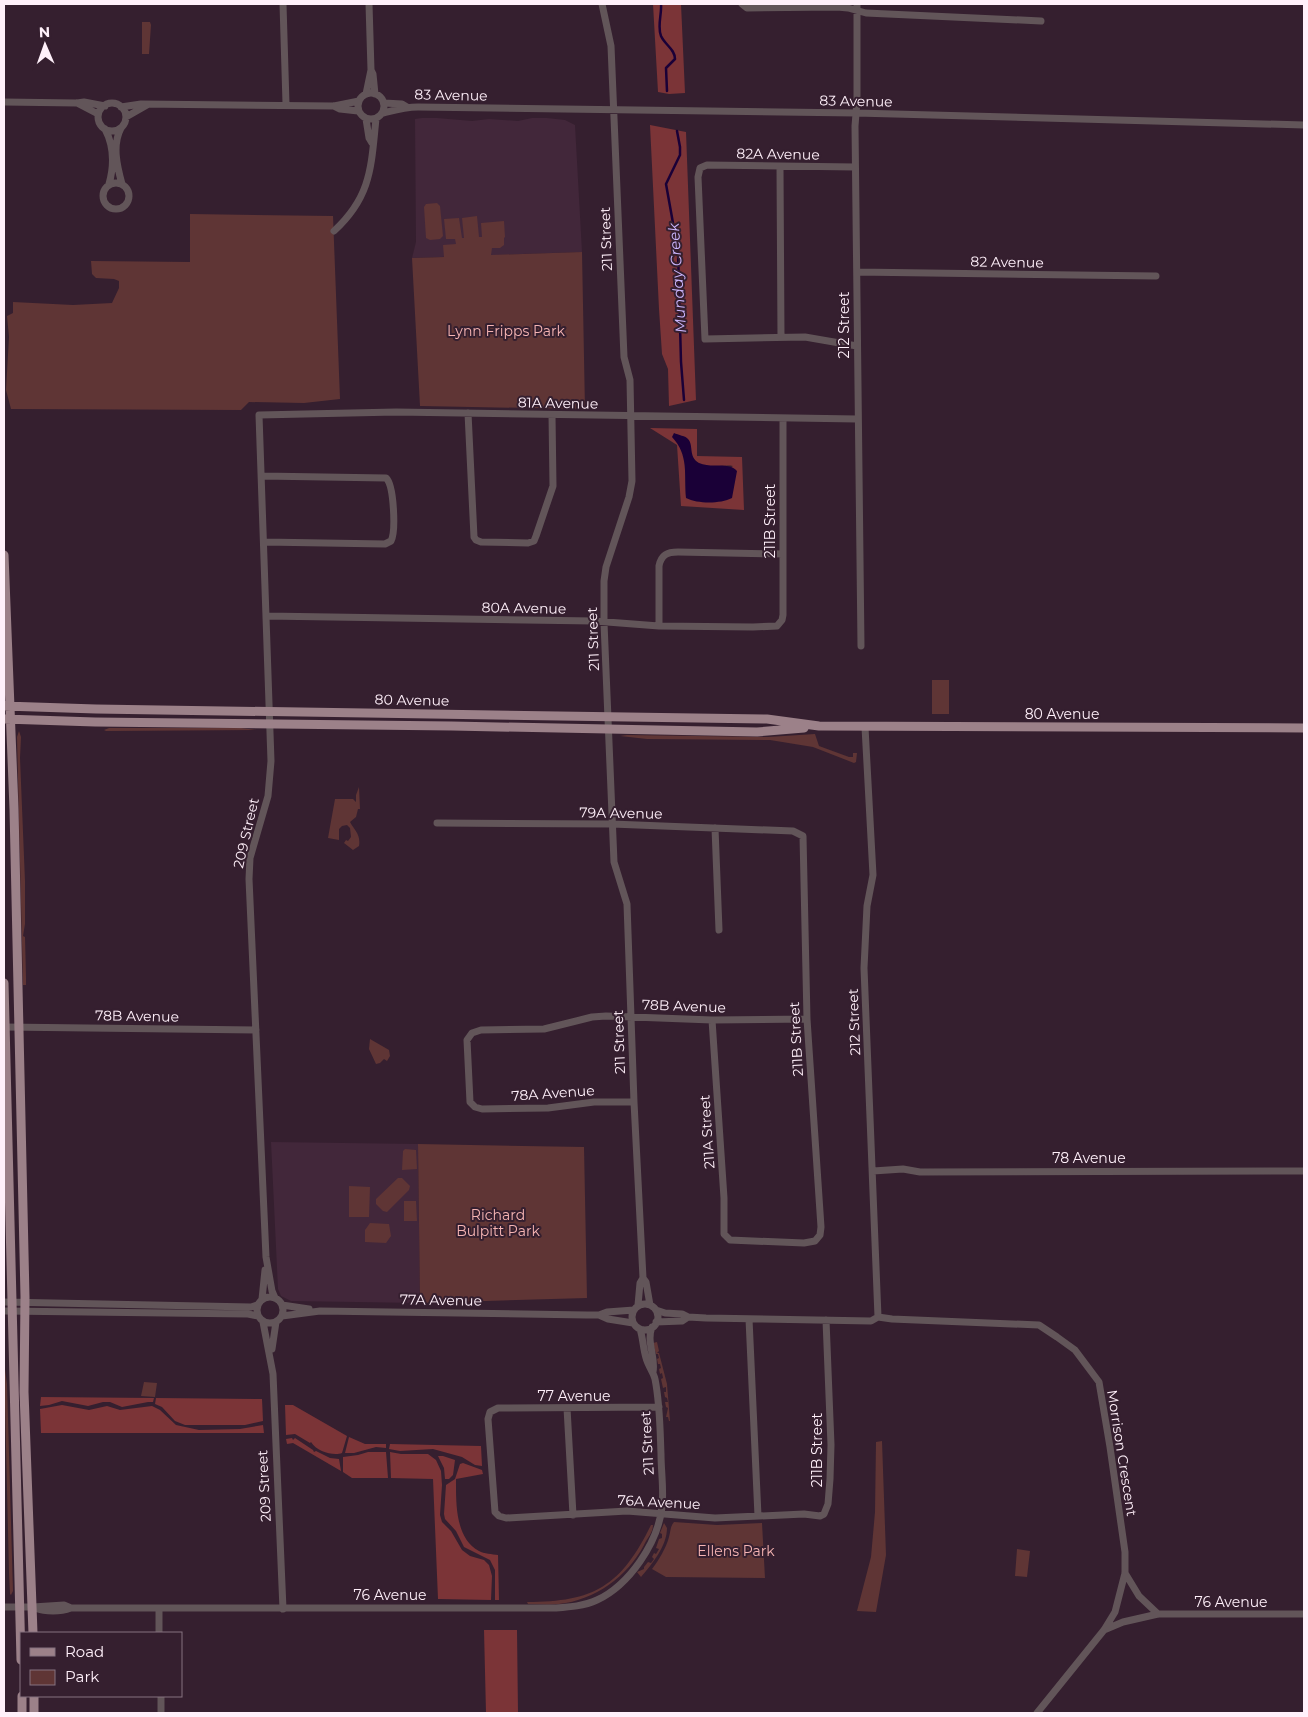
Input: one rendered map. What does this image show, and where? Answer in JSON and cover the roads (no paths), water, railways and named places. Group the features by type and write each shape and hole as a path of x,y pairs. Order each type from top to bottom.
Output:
{"main road":[{"path":"4,555 7,719 18,1027 25,1307 24,1392 33,1632"},
{"name":"80 Avenue","path":"7,706 767,719 819,726 865,727 1304,728"},
{"name":"80 Avenue","path":"7,719 757,732 819,726"},
{"path":"4,983 8,1306 14,1421 20,1632"},
{"path":"22,1697 22,1713"},
{"path":"34,1697 34,1713"}],"street":[{"path":"282,4 286,104"},
{"path":"4,102 77,104 84,102 105,106 113,104 121,107 141,104 286,104 334,106 359,101 366,94 371,70 369,4"},
{"name":"211 Street","path":"602,4 611,41 623,348 630,380 631,489 606,567 604,622 614,862 627,904 643,1278 646,1282 650,1305"},
{"path":"742,4 747,8 857,7 866,13 1041,20"},
{"name":"212 Street","path":"857,7 855,167 861,646"},
{"path":"371,70 375,94"},
{"path":"366,94 375,94 384,102 383,113 376,119 366,119"},
{"path":"358,110 359,101"},
{"name":"83 Avenue","path":"384,102 402,104 407,107"},
{"path":"77,104 98,114"},
{"path":"122,184 116,148 118,134 126,117 147,105"},
{"path":"105,106 98,114 99,122 110,138 112,175 104,191 104,199 108,206 117,209 125,206 129,198 128,190 118,182 109,184"},
{"path":"334,106 340,109 358,110 366,119 369,138 372,142"},
{"path":"121,107 126,117"},
{"name":"83 Avenue","path":"383,113 407,107 856,113 1304,125"},
{"path":"334,231 358,204 364,192 371,165 376,119"},
{"path":"104,129 113,131 122,127"},
{"name":"82A Avenue","path":"781,338 705,339 698,177 700,168 707,165 855,167"},
{"path":"780,167 781,338 805,337 857,346"},
{"name":"82 Avenue","path":"857,272 1156,276"},
{"name":"81A Avenue","path":"258,414 396,412 857,420"},
{"path":"468,413 474,537 481,542 528,543 534,541 553,486 552,415"},
{"name":"209 Street","path":"258,414 270,711 270,779 268,796 250,858 249,879 266,1257 275,1298"},
{"name":"211B Street","path":"780,623 783,615 783,418"},
{"path":"262,476 374,477 388,479 392,491 393,528 391,541 378,544 264,542"},
{"path":"659,626 659,566 662,556 674,552 783,554"},
{"name":"80A Avenue","path":"266,616 604,622 659,626 772,627 780,623"},
{"name":"212 Street","path":"865,727 873,875 866,906 864,968 878,1317"},
{"name":"79A Avenue","path":"437,823 612,824 793,831 803,836"},
{"path":"715,828 719,930"},
{"name":"211B Street","path":"730,1240 804,1243 817,1240 822,1227 807,1019 803,836"},
{"name":"78B Avenue","path":"475,1107 470,1102 467,1040 472,1033 480,1030 544,1029 592,1017 712,1020 807,1019"},
{"name":"211A Street","path":"712,1020 724,1198 724,1234 730,1240"},
{"name":"78B Avenue","path":"4,1027 256,1030"},
{"name":"78A Avenue","path":"475,1107 482,1109 548,1108 594,1102 634,1102"},
{"name":"78 Avenue","path":"873,1171 903,1169 920,1172 1304,1171"},
{"name":"209 Street","path":"260,1302 266,1257"},
{"name":"211 Street","path":"636,1308 640,1283 643,1278"},
{"path":"25,1307 250,1307 266,1297 275,1298 282,1305 320,1311"},
{"path":"260,1302 261,1319"},
{"path":"688,1318 682,1314 665,1313 656,1310 650,1305 642,1304 636,1308 632,1315 634,1323 646,1330 654,1325 682,1321 688,1318 871,1321 878,1317"},
{"path":"8,1306 248,1314 268,1323 276,1322 282,1316 282,1305"},
{"name":"77A Avenue","path":"599,1316 607,1312 636,1308"},
{"path":"654,1325 658,1316 656,1310"},
{"name":"77A Avenue","path":"282,1316 320,1311 599,1316 634,1323"},
{"name":"Morrison Crescent","path":"878,1317 1039,1326 1057,1336 1075,1350 1098,1382 1110,1447 1124,1549 1125,1573 1115,1612 1104,1630 1036,1713"},
{"name":"209 Street","path":"261,1319 272,1362"},
{"path":"749,1319 758,1516"},
{"name":"211B Street","path":"820,1516 824,1514 828,1504 830,1479 831,1445 826,1320"},
{"name":"209 Street","path":"276,1322 272,1362 283,1609"},
{"name":"211 Street","path":"654,1325 650,1340 655,1364 653,1372 659,1407 661,1514"},
{"name":"211 Street","path":"640,1328 648,1366 653,1372"},
{"name":"77 Avenue","path":"497,1514 494,1507 488,1419 490,1412 498,1408 659,1407"},
{"path":"567,1408 573,1515"},
{"name":"76A Avenue","path":"497,1514 506,1518 627,1511 715,1518 804,1514 820,1516"},
{"name":"76 Avenue","path":"4,1607 64,1605 72,1608 283,1609 396,1606 556,1608 585,1604 608,1594 637,1565 652,1543 661,1514"},
{"path":"1125,1573 1139,1596 1158,1614"},
{"path":"158,1608 159,1632"},
{"name":"76 Avenue","path":"1104,1630 1123,1622 1158,1614 1304,1614"},
{"path":"161,1697 161,1713"}],"waterway":[{"name":"Munday Creek","path":"661,4 661,36 675,56 675,59 666,68 667,91"},
{"name":"Munday Creek","path":"677,131 680,155 666,184 678,251 684,400"}],"park label":[{"name":"Lynn Fripps Park","path":"506,331"},
{"name":"Richard Bulpitt Park","path":"498,1224"},
{"name":"Ellens Park","path":"736,1551"}]}
